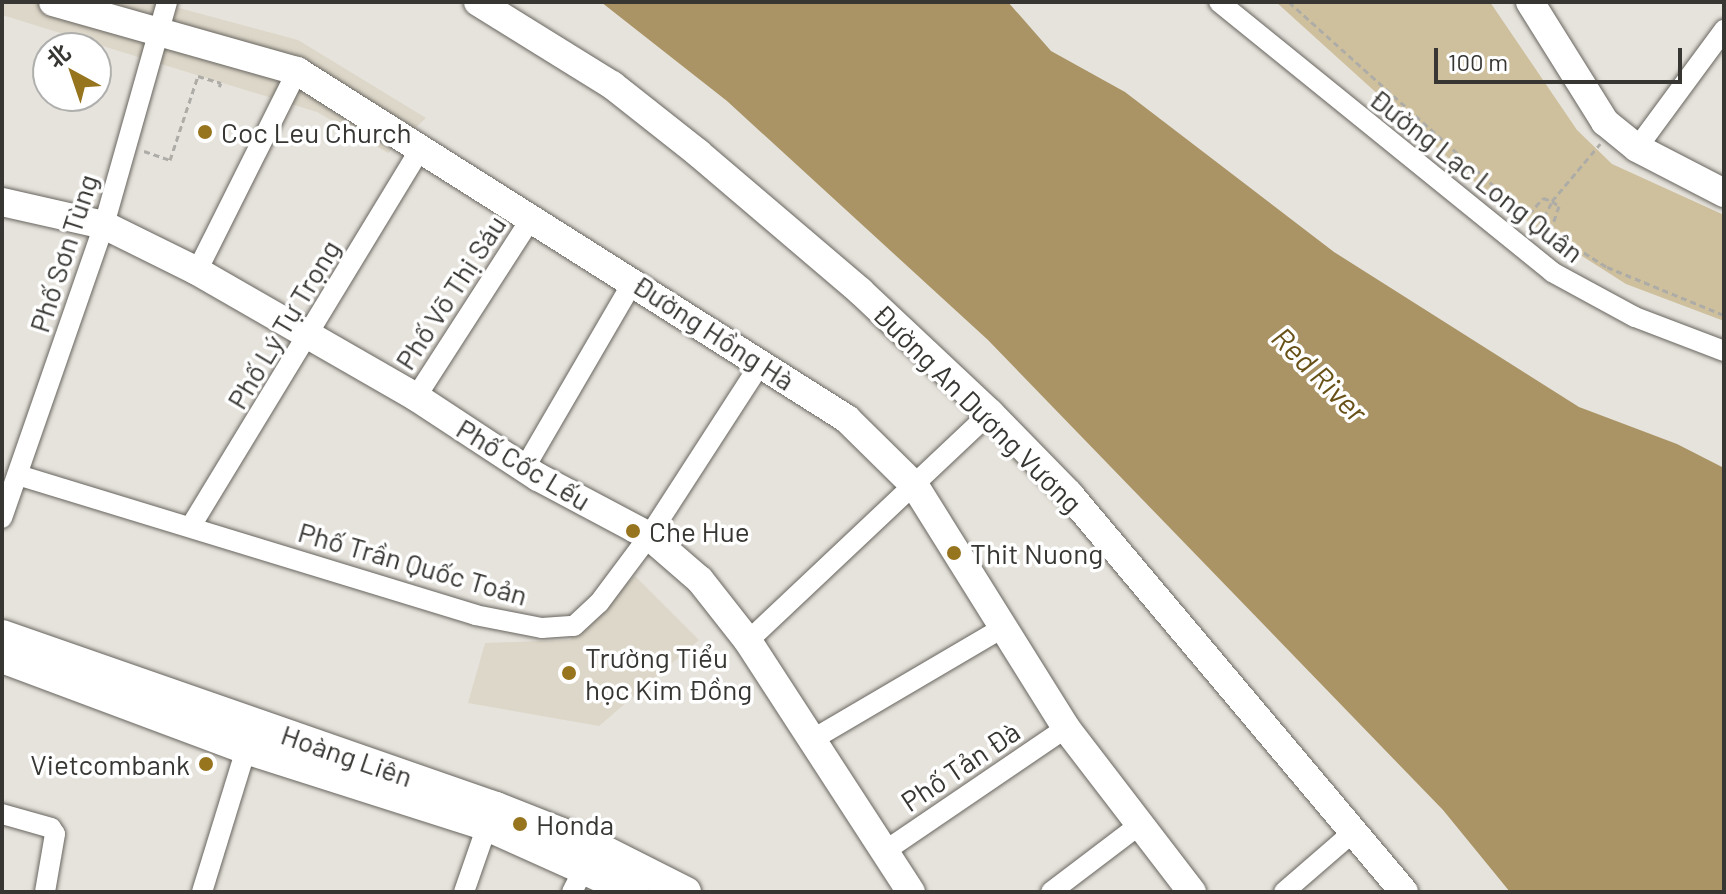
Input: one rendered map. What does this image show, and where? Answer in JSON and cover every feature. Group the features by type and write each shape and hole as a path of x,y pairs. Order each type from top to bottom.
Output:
{"main road":[{"name":"Hoàng Liên","path":"2,635 251,736"},
{"name":"Hoàng Liên","path":"2,658 492,816 595,846 686,892"},
{"name":"Hoàng Liên","path":"492,816 578,880 634,892"}],"street":[{"name":"Đường Hồng Hà","path":"53,2 297,71 634,280 847,419 915,486 1001,629 1066,728 1138,826 1192,892"},
{"name":"Phố Sơn Tùng","path":"2,518 104,225 156,31 167,2"},
{"name":"Đường An Dương Vương","path":"478,2 588,69 698,153 860,291 990,413 1069,494 1404,892"},
{"name":"Đường Lạc Long Quân","path":"1219,2 1525,252 1576,288 1724,351"},
{"path":"1530,2 1614,129 1637,148 1724,193"},
{"path":"1637,148 1724,30"},
{"path":"197,271 297,71"},
{"name":"Phố Lý Tự Trọng","path":"191,526 311,335 420,150"},
{"name":"Phố Cốc Lếu","path":"2,202 104,225 197,271 416,397 524,469 649,536 700,580 748,641 815,738 911,892"},
{"name":"Phố Võ Thị Sáu","path":"416,397 532,217"},
{"path":"524,469 634,280"},
{"name":"Phố Trần Quốc Toản","path":"18,475 475,615 542,628 574,626 586,618 649,536 762,361"},
{"path":"748,641 990,413"},
{"path":"815,738 1001,629"},
{"name":"Phố Tản Đà","path":"885,851 1066,728"},
{"path":"202,892 251,736"},
{"path":"2,814 51,828 55,834 45,892"},
{"path":"464,892 492,816"},
{"path":"1051,892 1138,826"},
{"path":"1284,892 1352,833"}],"path":[{"path":"1289,2 1521,210 1529,214 1543,198 1552,201 1559,206 1551,229 1567,242 1607,267 1724,315"},
{"path":"126,145 170,160 198,76 221,83 219,87"},
{"path":"1525,252 1552,201 1614,129"}],"shaded area":[{"path":"2,2 157,2 298,40 426,118 388,153 317,112 112,49 112,32 57,32 2,15"},
{"path":"1276,2 1490,2 1577,130 1612,164 1724,215 1724,321 1626,284 1497,202"},
{"name":"Trường Tiểu học Kim Đồng","path":"635,576 699,640 599,726 468,703 485,643 570,640"}],"water":[{"name":"Red River","path":"601,2 1008,2 1051,51 1125,92 1334,252 1579,407 1677,444 1724,468 1724,892 1510,892 1443,810 988,340 727,101"}],"place":[{"name":"Coc Leu Church","path":"205,132"},
{"name":"Che Hue","path":"633,531"},
{"name":"Thit Nuong","path":"954,553"},
{"name":"Trường Tiểu học Kim Đồng","path":"569,673"},
{"name":"Vietcombank","path":"206,764"},
{"name":"Honda","path":"520,824"}]}
